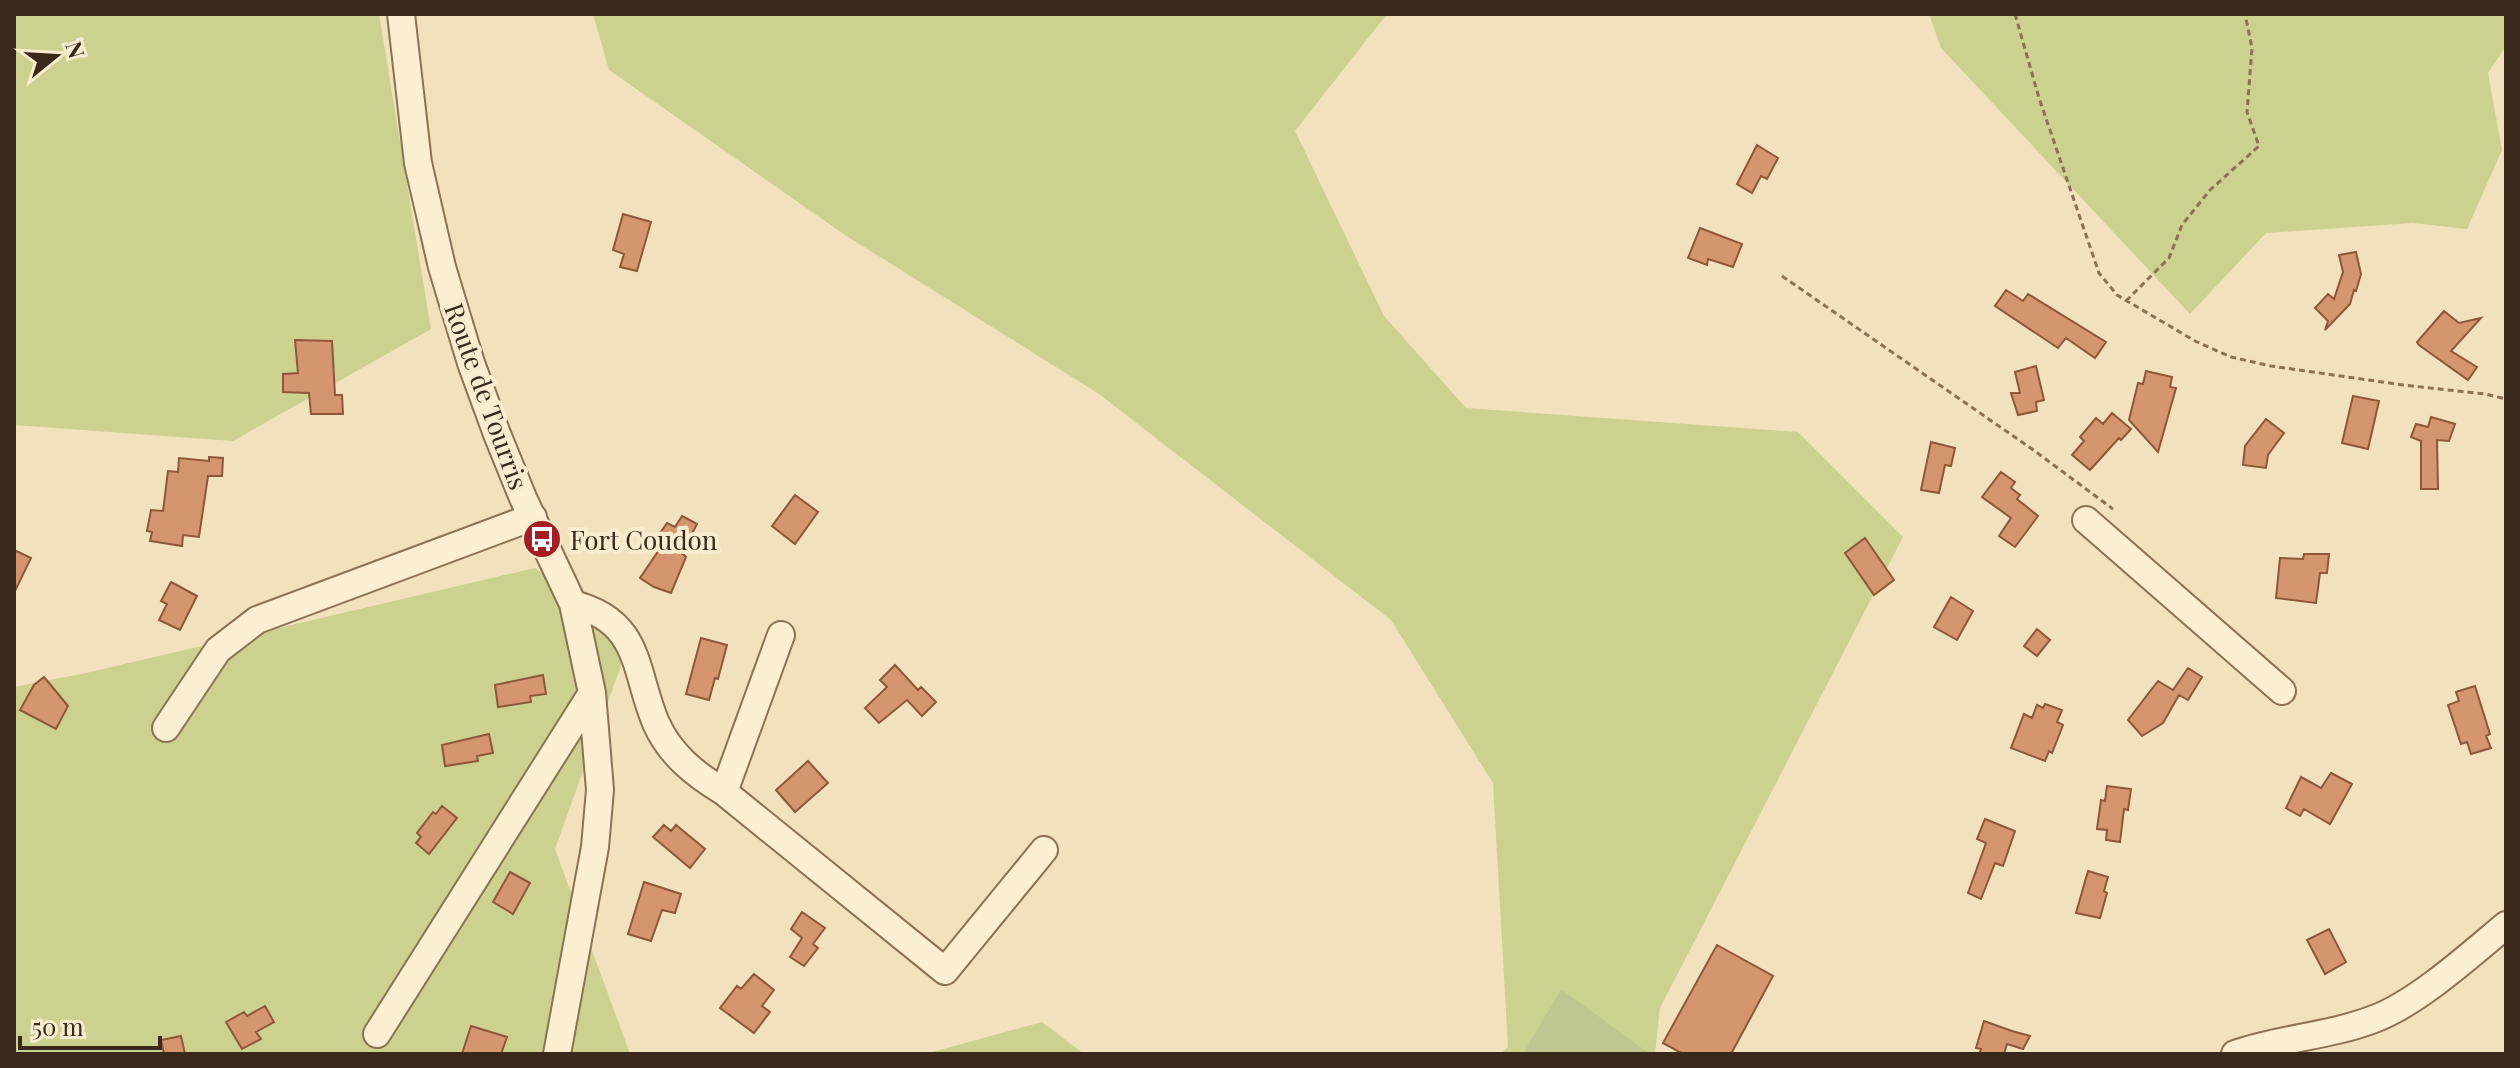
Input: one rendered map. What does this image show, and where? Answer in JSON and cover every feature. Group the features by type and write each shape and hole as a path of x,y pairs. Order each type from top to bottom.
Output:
{"street":[{"name":"Route de Tourris","path":"401,14 418,163 442,267 471,363 502,447 573,604 592,693 600,790 595,847 557,1054"},
{"path":"166,728 218,650 257,620 533,517"},
{"path":"2086,520 2282,691"},
{"path":"573,604 592,609 627,640 637,658 656,724 675,755 945,971 1044,850"},
{"path":"724,792 781,635"},
{"path":"377,1034 592,693"},
{"path":"2235,1054 2377,1019 2455,968 2506,925"}],"path":[{"path":"2015,14 2039,98 2099,273 2117,295 2195,341 2231,357 2271,366 2506,399"},
{"path":"2126,301 2169,258 2182,225 2210,190 2259,146 2247,112 2252,48 2245,14"},
{"path":"1782,276 2032,449 2113,509"}],"green space":[{"path":"14,14 379,14 431,329 233,441 14,425"},
{"path":"593,14 1387,14 1295,131 1384,316 1466,408 1798,432 1903,537 1660,1008 1655,1054 1500,1054 1508,1047 1493,783 1391,620 1099,394 845,235 609,70"},
{"path":"1929,14 2506,14 2506,46 2488,73 2502,150 2467,229 2412,223 2266,233 2190,314 1941,48"},
{"path":"535,568 631,638 555,849 630,1054 14,1054 14,687"},
{"path":"1561,989 1650,1054 1523,1054"},
{"path":"1042,1022 1084,1054 925,1054"}],"building":[{"path":"1757,145 1778,158 1767,179 1761,176 1752,193 1737,184"},
{"path":"623,214 651,222 637,271 620,267 624,254 613,250"},
{"path":"1700,228 1742,244 1733,267 1708,259 1707,265 1688,258"},
{"path":"2356,252 2361,274 2356,291 2350,304 2325,330 2328,321 2315,308 2328,294 2334,299 2343,272 2339,255"},
{"path":"2006,290 2023,301 2028,294 2106,342 2095,358 2066,338 2058,348 1995,306"},
{"path":"2444,311 2459,323 2481,318 2451,351 2477,367 2468,380 2417,342"},
{"path":"295,340 332,341 335,395 342,395 343,414 311,414 309,393 283,392 283,374 298,373"},
{"path":"2036,366 2044,400 2036,402 2037,411 2018,415 2011,393 2020,393 2015,372"},
{"path":"2146,371 2172,377 2170,387 2176,388 2158,452 2129,420 2138,383 2143,384"},
{"path":"2353,396 2379,401 2368,449 2342,443"},
{"path":"2112,413 2131,429 2090,470 2072,455 2084,441 2080,437 2096,418 2103,424"},
{"path":"2431,417 2455,424 2449,441 2437,440 2438,489 2421,489 2421,441 2411,437 2416,424 2428,427"},
{"path":"2266,419 2284,433 2268,455 2266,468 2243,465 2245,446"},
{"path":"1931,442 1955,448 1951,466 1945,465 1939,493 1921,490"},
{"path":"209,457 223,458 222,476 208,476 199,537 183,535 182,546 150,541 152,532 147,531 151,510 163,511 168,471 178,472 179,458 209,461"},
{"path":"2001,472 2015,482 2011,488 2020,495 2017,499 2038,516 2015,547 1999,536 2011,518 1982,497"},
{"path":"795,495 818,512 795,544 772,526"},
{"path":"682,516 697,524 682,553 686,557 671,593 640,578 663,544 656,539 667,523 675,527"},
{"path":"1865,538 1894,580 1874,595 1845,553"},
{"path":"14,550 31,558 14,593"},
{"path":"2304,554 2329,554 2327,573 2320,573 2316,603 2276,598 2280,558 2303,559"},
{"path":"171,582 197,596 180,630 159,620 167,604 161,601"},
{"path":"1951,597 1973,611 1957,640 1934,627"},
{"path":"2037,629 2050,640 2037,656 2024,646"},
{"path":"701,638 727,645 709,700 686,694"},
{"path":"895,665 918,690 921,687 936,702 922,716 907,700 879,723 865,708 887,687 880,680"},
{"path":"2188,668 2202,677 2188,700 2179,695 2163,723 2142,736 2128,720 2158,681 2173,690"},
{"path":"543,675 546,694 530,696 531,702 498,707 495,685"},
{"path":"44,677 68,706 56,729 20,710 34,685"},
{"path":"2475,686 2490,734 2486,736 2491,748 2471,754 2467,742 2461,744 2448,705 2459,701 2456,692"},
{"path":"2045,704 2062,710 2057,722 2063,725 2052,753 2049,751 2045,761 2011,748 2024,714 2032,718 2037,705 2043,708"},
{"path":"489,734 493,753 477,756 478,761 445,766 442,745"},
{"path":"808,761 828,783 795,812 776,790"},
{"path":"2331,773 2352,784 2330,824 2304,809 2300,816 2286,808 2301,777 2321,788"},
{"path":"2107,786 2131,789 2128,810 2124,809 2120,842 2106,840 2107,830 2097,829 2101,800 2105,801"},
{"path":"442,806 457,818 429,854 416,843 421,837 417,833 433,812 436,814"},
{"path":"1985,819 2015,831 2003,866 1995,863 1981,899 1968,893 1986,843 1977,839"},
{"path":"664,825 671,831 676,825 705,849 690,868 653,837"},
{"path":"2088,871 2108,877 2100,918 2076,913"},
{"path":"510,872 530,883 513,914 493,902"},
{"path":"644,882 681,894 675,913 662,910 651,941 628,934"},
{"path":"802,912 825,928 813,944 818,948 804,966 790,957 802,938 791,929"},
{"path":"2329,929 2346,962 2325,974 2307,940"},
{"path":"1717,945 1773,976 1731,1054 1683,1054 1663,1043"},
{"path":"754,974 774,990 762,1006 770,1012 754,1033 720,1008 737,986 741,989"},
{"path":"265,1006 274,1022 256,1032 261,1039 242,1049 226,1022 244,1012 247,1016"},
{"path":"1984,1021 2030,1036 2023,1049 2007,1044 2004,1054 1979,1054 1981,1049 1976,1048"},
{"path":"471,1026 507,1037 501,1054 462,1054"},
{"path":"181,1036 185,1054 164,1054 161,1040"}],"place":[{"name":"Fort Coudon","path":"542,539"}]}
